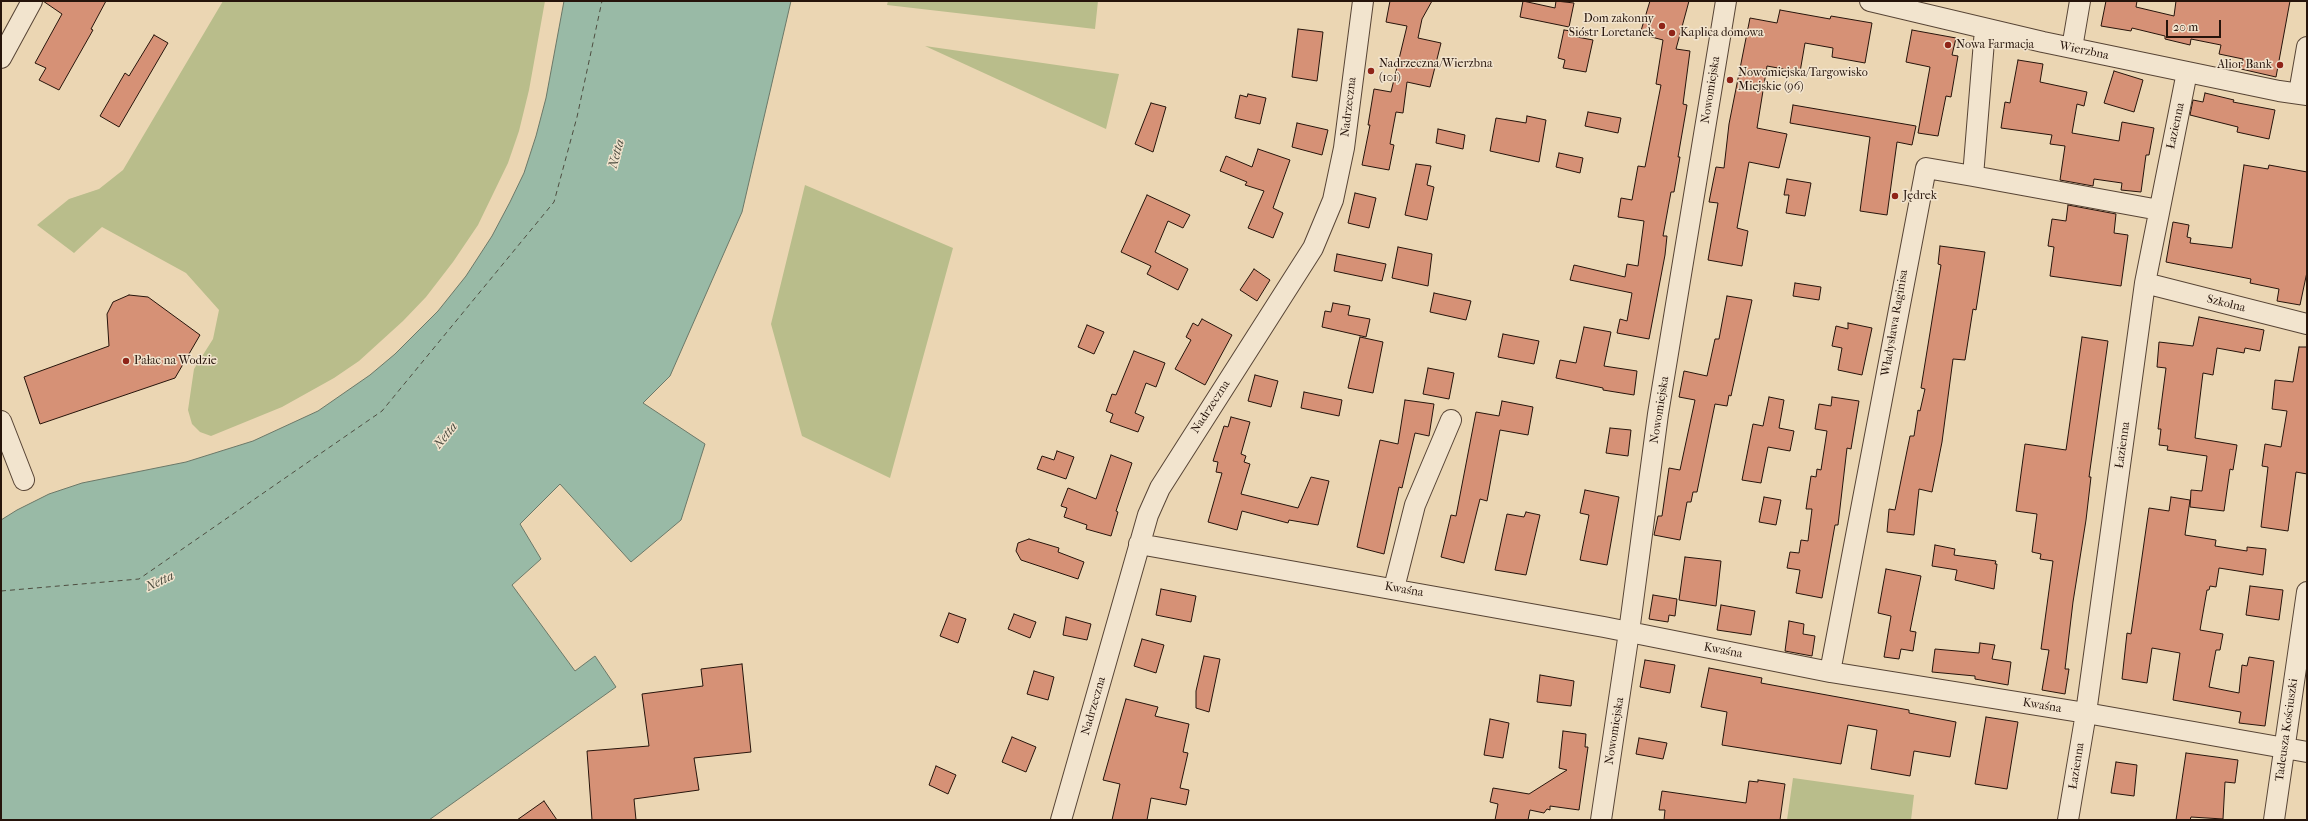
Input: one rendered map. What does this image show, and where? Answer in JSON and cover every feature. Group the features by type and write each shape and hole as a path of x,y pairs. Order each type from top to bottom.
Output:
{"street":[{"path":"1,58 32,1"},
{"name":"Nadrzeczna","path":"1061,820 1148,515 1160,488 1316,241 1333,200 1344,148 1363,1"},
{"name":"Nowomiejska","path":"1601,820 1629,632 1658,414 1726,1"},
{"name":"Wierzbna","path":"1870,1 1985,29 2072,48 2279,91 2303,94"},
{"path":"2072,48 2080,1"},
{"path":"1985,29 1973,176 2158,210"},
{"path":"2303,94 2307,47"},
{"name":"Łazienna","path":"2068,820 2086,713 2145,283 2158,210 2187,72"},
{"name":"Władysława Raginisa","path":"1830,672 1926,168 1973,176"},
{"name":"Szkolna","path":"2145,283 2307,324"},
{"path":"1394,588 1415,505 1450,420"},
{"path":"1,421 24,480"},
{"name":"Kwaśna","path":"1139,544 1394,588 1629,632 1830,672 2086,713 2307,752"},
{"name":"Tadeusza Kościuszki","path":"2274,820 2307,592"}],"shaded area":[{"path":"223,1 545,1 529,90 519,131 508,163 478,225 453,262 426,297 403,321 359,361 334,378 282,407 211,436 200,432 192,424 188,410 194,369 213,339 219,310 186,273 102,227 74,253 37,225 69,199 99,189 123,170"},
{"path":"888,1 1098,1 1095,29 887,5"},
{"path":"925,46 1119,74 1106,129"},
{"path":"805,185 953,248 890,478 802,436 771,324"},
{"path":"1793,778 1914,795 1911,820 1787,820"}],"water":[{"name":"Netta","path":"564,1 791,1 742,212 670,376 643,403 705,444 681,520 631,562 560,484 520,524 541,559 512,585 575,671 595,656 616,687 429,820 1,820 1,520 49,494 82,483 186,462 253,441 318,411 370,375 395,354 438,311 466,276 492,236 524,173 546,98"}],"building":[{"path":"43,1 106,1 91,29 93,30 59,90 39,80 46,68 35,63 62,14"},
{"path":"1390,1 1432,1 1422,19 1418,38 1441,43 1430,87 1407,82 1403,113 1396,112 1390,144 1394,145 1389,170 1362,165 1370,125 1368,125 1374,89 1391,92 1407,26 1386,22"},
{"path":"1523,1 1555,8 1556,1 1574,3 1569,27 1520,17"},
{"path":"1650,1 1689,1 1676,49 1690,51 1683,104 1687,105 1678,157 1680,157 1674,192 1671,192 1663,236 1667,236 1665,255 1649,339 1617,333 1620,319 1627,321 1632,293 1570,280 1574,265 1625,277 1627,264 1638,266 1644,221 1618,217 1621,198 1632,200 1638,166 1645,167 1661,85 1656,84 1663,40 1640,34"},
{"path":"2106,1 2137,1 2136,7 2174,16 2176,1 2290,1 2276,77 2241,69 2243,59 2219,54 2221,45 2191,39 2190,45 2165,39 2165,36 2132,28 2131,31 2101,26"},
{"path":"1780,10 1830,19 1831,16 1872,23 1865,63 1832,57 1833,48 1805,43 1800,72 1767,66 1757,128 1787,134 1779,168 1749,162 1737,228 1748,231 1742,266 1708,260 1718,203 1709,202 1716,167 1724,168 1729,124 1750,18 1777,23"},
{"path":"1298,29 1323,32 1317,81 1292,77"},
{"path":"1564,30 1578,32 1577,37 1593,40 1586,72 1563,68 1565,60 1558,58"},
{"path":"1912,30 1956,38 1952,55 1958,56 1951,97 1946,96 1938,136 1918,133 1930,67 1906,62"},
{"path":"154,35 168,43 119,127 100,116 125,73 129,76"},
{"path":"2018,60 2043,64 2040,82 2087,92 2084,106 2077,104 2072,133 2119,141 2122,122 2154,128 2149,155 2146,155 2141,192 2121,190 2122,183 2094,179 2093,186 2060,180 2065,146 2050,144 2052,135 2001,128 2005,102 2010,103"},
{"path":"2114,71 2143,80 2134,112 2104,103"},
{"path":"2205,93 2234,100 2233,102 2275,110 2269,139 2237,132 2238,127 2190,115 2193,100 2203,102"},
{"path":"1248,94 1266,98 1260,124 1235,118 1240,95 1247,97"},
{"path":"1151,103 1166,107 1153,152 1135,144"},
{"path":"1793,105 1916,126 1912,145 1897,142 1887,215 1860,211 1870,137 1790,123"},
{"path":"1588,112 1621,118 1618,133 1585,126"},
{"path":"1527,116 1546,120 1539,162 1490,151 1496,118 1526,123"},
{"path":"1297,123 1328,130 1322,155 1292,147"},
{"path":"1438,129 1465,135 1463,149 1436,143"},
{"path":"1258,149 1290,160 1273,208 1283,213 1273,238 1248,228 1264,191 1245,185 1247,182 1220,171 1226,156 1252,167"},
{"path":"1559,153 1583,158 1580,173 1556,167"},
{"path":"1416,164 1431,166 1427,185 1434,187 1427,220 1405,215"},
{"path":"2244,165 2268,169 2269,165 2307,172 2307,272 2300,305 2277,301 2279,289 2250,283 2251,279 2166,262 2173,222 2189,225 2187,237 2191,238 2190,243 2232,248"},
{"path":"1787,179 1811,183 1805,216 1786,213 1789,195 1784,195"},
{"path":"1355,193 1376,198 1369,228 1348,223"},
{"path":"1147,195 1190,215 1183,228 1168,221 1155,252 1188,269 1178,290 1147,274 1151,266 1121,252"},
{"path":"2068,205 2116,214 2114,233 2128,235 2121,286 2050,276 2054,247 2048,246 2052,219 2066,221"},
{"path":"1940,246 1985,252 1976,310 1973,309 1965,360 1953,359 1942,442 1932,492 1919,489 1914,535 1887,532 1889,509 1895,510 1910,436 1914,436 1918,410 1920,411 1925,389 1921,388 1941,265 1938,264"},
{"path":"1398,247 1432,254 1428,286 1392,278"},
{"path":"1337,254 1386,264 1382,281 1334,271"},
{"path":"1254,269 1270,280 1257,301 1240,290"},
{"path":"1795,283 1821,287 1819,300 1793,296"},
{"path":"1434,293 1471,301 1466,320 1430,312"},
{"name":"Pałac na Wodzie","path":"129,295 148,297 200,335 175,378 40,424 24,377 109,346 107,314 113,302"},
{"path":"1727,296 1752,300 1731,396 1729,395 1727,406 1715,404 1697,492 1693,492 1691,502 1687,502 1680,540 1654,535 1658,516 1662,516 1669,468 1680,470 1695,400 1679,397 1684,371 1707,376 1715,339 1719,339"},
{"path":"1333,303 1350,306 1348,315 1370,319 1366,337 1322,327 1325,311 1331,312"},
{"path":"2199,317 2264,330 2260,351 2245,348 2244,353 2217,348 2213,375 2203,373 2195,438 2237,445 2233,470 2230,469 2224,511 2190,507 2191,490 2202,491 2207,456 2167,450 2168,446 2159,445 2161,429 2158,429 2166,368 2157,367 2159,342 2193,346"},
{"path":"1202,319 1232,335 1205,385 1175,369 1191,340 1186,337 1193,323 1198,326"},
{"path":"1848,323 1872,328 1862,375 1838,370 1842,348 1832,346 1836,326 1848,329"},
{"path":"1087,325 1104,332 1094,354 1078,347"},
{"path":"1584,327 1611,332 1604,366 1637,371 1634,395 1603,390 1603,388 1556,378 1560,360 1576,363"},
{"path":"1503,334 1539,341 1534,364 1498,357"},
{"path":"1360,337 1383,342 1373,393 1348,388"},
{"path":"2082,337 2108,341 2089,477 2091,477 2086,520 2073,602 2065,669 2069,669 2065,694 2042,690 2049,650 2041,649 2053,561 2040,559 2041,554 2032,552 2037,514 2016,511 2025,444 2066,450"},
{"path":"2299,347 2307,347 2307,474 2296,472 2288,531 2261,527 2268,467 2262,466 2265,444 2281,447 2287,411 2272,409 2275,380 2293,382"},
{"path":"1134,351 1165,363 1156,387 1146,383 1135,413 1144,417 1138,432 1110,422 1113,414 1106,411 1112,394 1116,395"},
{"path":"1428,368 1454,373 1449,399 1423,394"},
{"path":"1255,375 1278,381 1271,407 1248,401"},
{"path":"1304,392 1342,400 1339,416 1301,408"},
{"path":"1769,397 1784,400 1779,428 1794,431 1790,451 1768,447 1761,483 1742,480 1753,424 1763,426"},
{"path":"1832,397 1859,401 1851,449 1847,448 1838,525 1835,525 1822,598 1796,593 1800,570 1787,568 1790,552 1799,553 1801,540 1808,541 1812,509 1806,509 1811,476 1816,477 1817,469 1821,470 1827,431 1815,429 1819,404 1831,406"},
{"path":"1405,400 1434,404 1429,436 1415,433 1402,488 1399,487 1384,554 1357,547 1380,440 1398,444"},
{"path":"1502,401 1533,407 1528,435 1500,430 1487,501 1480,499 1464,563 1441,557 1451,515 1456,516 1476,412 1499,416"},
{"path":"1231,417 1250,422 1241,454 1246,456 1244,462 1250,464 1241,494 1298,508 1311,477 1329,481 1318,525 1289,520 1288,523 1242,511 1237,530 1208,522 1222,473 1216,472 1218,462 1213,461 1224,426 1228,427"},
{"path":"1610,428 1631,430 1628,456 1606,453"},
{"path":"1057,451 1074,457 1066,479 1037,469 1042,456 1054,460"},
{"path":"1111,455 1132,463 1116,511 1118,512 1111,536 1086,529 1087,525 1064,517 1067,508 1061,506 1068,488 1096,499"},
{"path":"1585,490 1619,497 1607,565 1580,560 1589,515 1580,513"},
{"path":"1764,497 1781,500 1776,525 1759,522"},
{"path":"2171,497 2190,500 2185,535 2216,540 2215,546 2247,551 2247,547 2266,549 2263,575 2219,568 2216,587 2210,586 2209,590 2207,590 2200,630 2223,634 2220,650 2216,650 2209,687 2239,693 2242,665 2247,666 2249,657 2274,661 2265,726 2239,723 2241,712 2173,700 2180,653 2152,648 2147,683 2122,679 2127,633 2131,634 2149,508 2169,511"},
{"path":"1526,512 1540,515 1526,575 1495,570 1507,514 1524,517"},
{"path":"1029,539 1059,548 1058,552 1084,562 1078,579 1021,560 1016,551 1018,543"},
{"path":"1935,545 1955,549 1954,555 1996,561 1995,564 1997,564 1994,589 1955,580 1957,570 1932,566"},
{"path":"1685,557 1721,561 1716,606 1679,600"},
{"path":"1886,569 1921,576 1910,631 1916,632 1913,651 1901,649 1899,659 1884,657 1891,616 1878,613"},
{"path":"2250,586 2283,590 2279,620 2246,615"},
{"path":"1161,589 1196,596 1191,622 1156,615"},
{"path":"1653,595 1677,599 1675,616 1669,615 1668,622 1649,619"},
{"path":"1721,605 1755,611 1751,635 1717,630"},
{"path":"949,613 966,619 958,643 940,636"},
{"path":"1014,614 1036,622 1030,638 1008,629"},
{"path":"1066,617 1091,624 1087,640 1063,635"},
{"path":"1789,621 1804,624 1803,634 1815,636 1812,656 1785,651"},
{"path":"1142,639 1164,645 1156,673 1134,666"},
{"path":"1980,643 1995,645 1992,659 2011,662 2008,685 1975,679 1975,676 1932,672 1935,649 1979,653"},
{"path":"1204,656 1220,659 1209,712 1196,708 1196,691"},
{"path":"1645,660 1675,665 1670,693 1640,687"},
{"path":"742,664 751,752 694,758 699,790 634,799 636,820 592,820 587,751 649,746 642,694 703,686 701,669"},
{"path":"1709,668 1762,678 1761,683 1909,710 1909,713 1956,722 1950,757 1914,751 1910,776 1871,769 1877,730 1848,725 1841,764 1722,745 1727,712 1701,707"},
{"path":"1034,671 1054,677 1048,700 1027,694"},
{"path":"1540,675 1574,681 1571,706 1537,702"},
{"path":"1126,699 1158,707 1155,716 1189,724 1183,752 1188,753 1180,788 1189,790 1186,805 1151,798 1147,820 1112,820 1120,784 1103,780"},
{"path":"1986,717 2018,722 2007,789 1975,784"},
{"path":"1490,719 1509,723 1503,758 1484,755"},
{"path":"1563,731 1586,734 1585,747 1588,747 1579,810 1550,806 1550,810 1547,809 1544,813 1530,810 1528,820 1495,820 1498,804 1490,802 1493,788 1529,794 1567,770 1559,768"},
{"path":"1012,737 1036,747 1026,772 1002,762"},
{"path":"1639,738 1667,743 1663,759 1636,754"},
{"path":"2186,753 2238,760 2235,783 2225,782 2223,819 2191,817 2190,820 2176,820"},
{"path":"2116,762 2137,765 2134,796 2111,793"},
{"path":"936,766 956,775 948,794 929,785"},
{"path":"1758,780 1785,784 1780,820 1664,820 1665,810 1659,810 1662,791 1746,803 1749,781 1758,782"},
{"path":"544,801 557,820 517,820"}],"ferry route":[{"path":"1,591 139,579 382,411 554,202 577,117 602,1"}],"place":[{"name":"Dom zakonny Sióstr Loretanek","path":"1662,26"},
{"name":"Kaplica domowa","path":"1672,33"},
{"name":"Nowa Farmacja","path":"1948,45"},
{"name":"Alior Bank","path":"2280,65"},
{"name":"Nadrzeczna/Wierzbna (101)","path":"1371,71"},
{"name":"Nowomiejska/Targowisko Miejskie (96)","path":"1730,80"},
{"name":"Jędrek","path":"1895,196"},
{"name":"Pałac na Wodzie","path":"126,361"}]}
